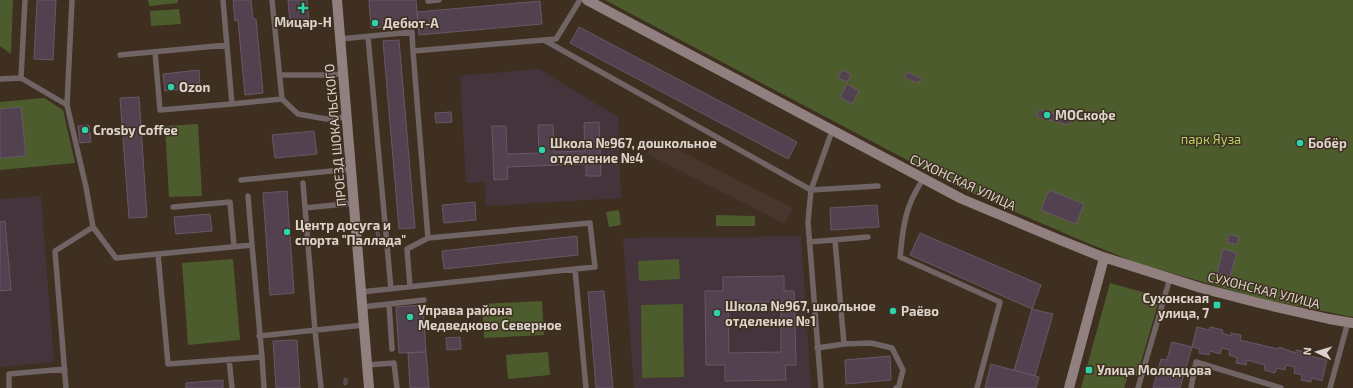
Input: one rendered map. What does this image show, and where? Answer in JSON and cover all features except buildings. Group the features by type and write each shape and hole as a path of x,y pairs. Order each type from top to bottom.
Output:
{"street":[{"name":"ПРОЕЗД ШОКАЛЬСКОГО","path":"337,0 369,388"},
{"name":"СУХОНСКАЯ УЛИЦА","path":"586,0 832,131 962,198 1104,258 1259,303 1351,323"},
{"path":"1069,388 1104,258"}],"lane":[{"path":"20,78 24,0"},
{"path":"72,0 67,105 86,187 93,227 116,258 252,245"},
{"path":"223,0 232,104"},
{"path":"272,0 282,99 298,114 326,119 347,117"},
{"path":"428,1 438,0"},
{"path":"413,51 556,39 580,0"},
{"path":"340,39 412,32 428,238"},
{"path":"368,37 391,289"},
{"path":"544,40 812,190 878,186"},
{"path":"120,55 227,45"},
{"path":"155,52 160,110 282,99"},
{"path":"280,75 343,74"},
{"path":"0,79 20,78 67,105"},
{"path":"820,388 808,222 812,190 832,131"},
{"path":"241,180 351,169"},
{"path":"923,178 910,203 905,219 900,257 1000,302 977,388"},
{"path":"303,183 321,388"},
{"path":"248,196 264,388"},
{"path":"173,207 230,202 234,246"},
{"path":"305,208 354,203"},
{"path":"361,292 410,287 595,267 590,223 428,238 407,248 410,287"},
{"path":"66,388 55,251 93,227"},
{"path":"809,242 868,237"},
{"path":"835,240 844,344"},
{"path":"158,254 168,364 262,357"},
{"path":"575,269 586,388"},
{"path":"1138,388 1170,278"},
{"path":"362,306 424,300"},
{"path":"389,304 392,349"},
{"path":"1330,388 1351,323"},
{"path":"259,336 364,325"},
{"path":"817,348 844,344 871,343 892,348 903,370 899,386 896,388"},
{"path":"230,359 232,388"},
{"path":"1191,388 1196,362 1281,388"},
{"path":"367,365 394,363 396,388"},
{"path":"10,388 9,374 65,369"}],"shaded area":[{"name":"Школа №967, дошкольное отделение №4","path":"539,69 618,117 621,198 486,206 485,182 466,183 460,76"},
{"path":"655,138 793,208 785,224 647,154"},
{"path":"41,196 54,362 0,367 0,199"},
{"name":"Школа №967, школьное отделение №1","path":"801,236 811,388 634,388 623,238"}],"green space":[{"path":"0,0 13,0 11,54 0,46"},
{"path":"148,0 178,0 178,3 149,6"},
{"name":"парк Яуза","path":"605,0 1353,0 1353,317 1258,298 1137,263 1085,242 960,188"},
{"path":"179,9 181,24 151,26 150,11"},
{"path":"44,98 63,110 75,163 0,170 0,102"},
{"path":"198,124 202,196 169,197 165,126"},
{"path":"619,210 621,225 609,227 606,212"},
{"path":"716,215 755,216 755,226 716,226"},
{"path":"233,259 240,340 188,345 182,263"},
{"path":"679,259 680,279 639,281 638,261"},
{"path":"1110,283 1160,297 1137,376 1129,373 1124,388 1081,388"},
{"path":"542,301 544,335 484,338 482,304"},
{"path":"683,304 684,377 642,378 641,305"},
{"path":"548,352 550,375 508,379 506,355"}],"place":[{"name":"Мицар-Н","path":"303,8"},
{"name":"Дебют-А","path":"375,23"},
{"name":"Ozon","path":"171,87"},
{"name":"МОСкофе","path":"1047,115"},
{"name":"Crosby Coffee","path":"85,130"},
{"name":"Бобёр","path":"1300,143"},
{"name":"Школа №967, дошкольное отделение №4","path":"542,150"},
{"name":"Центр досуга и спорта \"Паллада\"","path":"287,232"},
{"name":"Сухонская улица, 7","path":"1217,305"},
{"name":"Раёво","path":"893,311"},
{"name":"Школа №967, школьное отделение №1","path":"717,313"},
{"name":"Управа района Медведково Северное","path":"410,317"},
{"name":"Улица Молодцова","path":"1089,370"}]}
